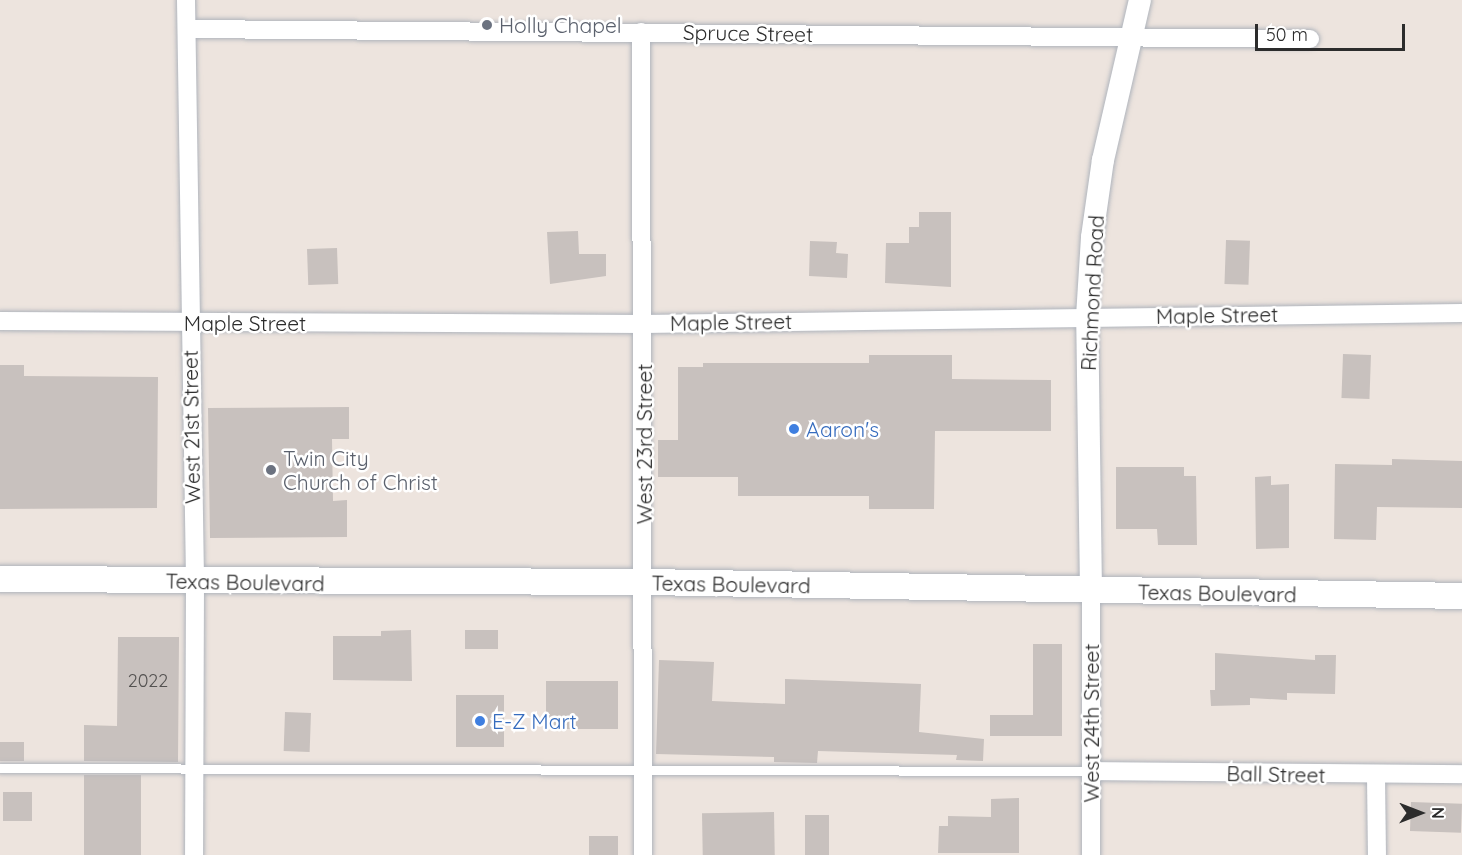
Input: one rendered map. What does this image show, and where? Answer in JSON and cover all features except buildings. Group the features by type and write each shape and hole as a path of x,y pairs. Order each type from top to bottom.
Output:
{"main road":[{"name":"Texas Boulevard","path":"0,579 195,582 645,582 1462,596"}],"street":[{"name":"West 21st Street","path":"186,0 189,323 195,582 194,855"},
{"name":"Richmond Road","path":"1091,591 1087,316 1092,237 1103,160 1140,0"},
{"name":"Spruce Street","path":"187,29 1310,39"},
{"name":"West 23rd Street","path":"641,32 645,582 643,855"},
{"name":"Maple Street","path":"0,321 643,324 1087,316 1462,313"},
{"name":"West 24th Street","path":"1091,591 1091,855"},
{"name":"Ball Street","path":"1090,771 1376,776 1462,774"},
{"path":"1376,776 1377,855"}],"lane":[{"path":"0,768 1090,771"}],"place":[{"name":"Holly Chapel","path":"487,25"},
{"name":"Aaron's","path":"794,429"},
{"name":"Twin City Church of Christ","path":"271,470"},
{"name":"E-Z Mart","path":"480,721"}]}
